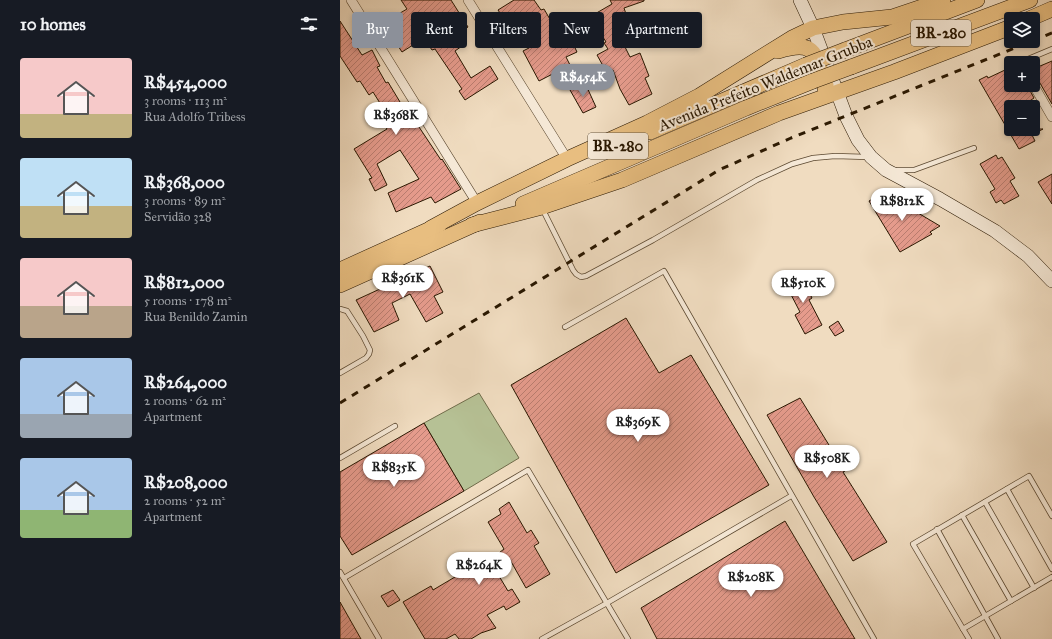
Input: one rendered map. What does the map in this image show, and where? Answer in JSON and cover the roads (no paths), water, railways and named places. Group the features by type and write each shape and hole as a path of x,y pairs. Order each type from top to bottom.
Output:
{"highway":[{"path":"431,228 477,203 567,159 647,123 699,96 792,38 813,28 843,22 892,17 943,0"},
{"name":"Avenida Prefeito Waldemar Grubba","path":"340,270 431,228 736,94 806,65 977,0"},
{"name":"Avenida Prefeito Waldemar Grubba","path":"340,285 472,225 731,114 813,81 1030,0"},
{"path":"1040,14 1052,9"},
{"path":"472,225 542,207 622,180 779,113 894,72 1004,30"},
{"path":"758,60 780,51 796,47 805,47 813,52 826,85 823,93 818,99"}],"main road":[{"path":"800,0 813,28 846,116 858,140 871,157 886,170 995,231 1028,256 1052,281"}],"street":[{"path":"351,0 477,203"},
{"path":"468,0 567,159"},
{"path":"1037,92 1052,118"}],"lane":[{"path":"1038,56 1052,50"},
{"path":"886,170 914,170 974,148"},
{"path":"542,207 573,270 581,277 586,276 653,240 757,180 792,164 813,158 835,156 871,157"},
{"path":"565,327 664,271 874,639"},
{"path":"340,309 347,311 370,350 366,358 340,374"},
{"path":"340,458 395,426"},
{"path":"344,578 528,470 628,639"},
{"path":"969,639 913,544 1029,476 1052,516"},
{"path":"1006,489 1052,569"},
{"path":"542,639 792,496"},
{"path":"985,502 1034,588"},
{"path":"962,515 1011,601"},
{"path":"937,530 998,639"},
{"path":"340,572 379,639"},
{"path":"963,629 1052,577"}],"railway":[{"path":"340,403 719,170 791,138 1052,33"}]}
